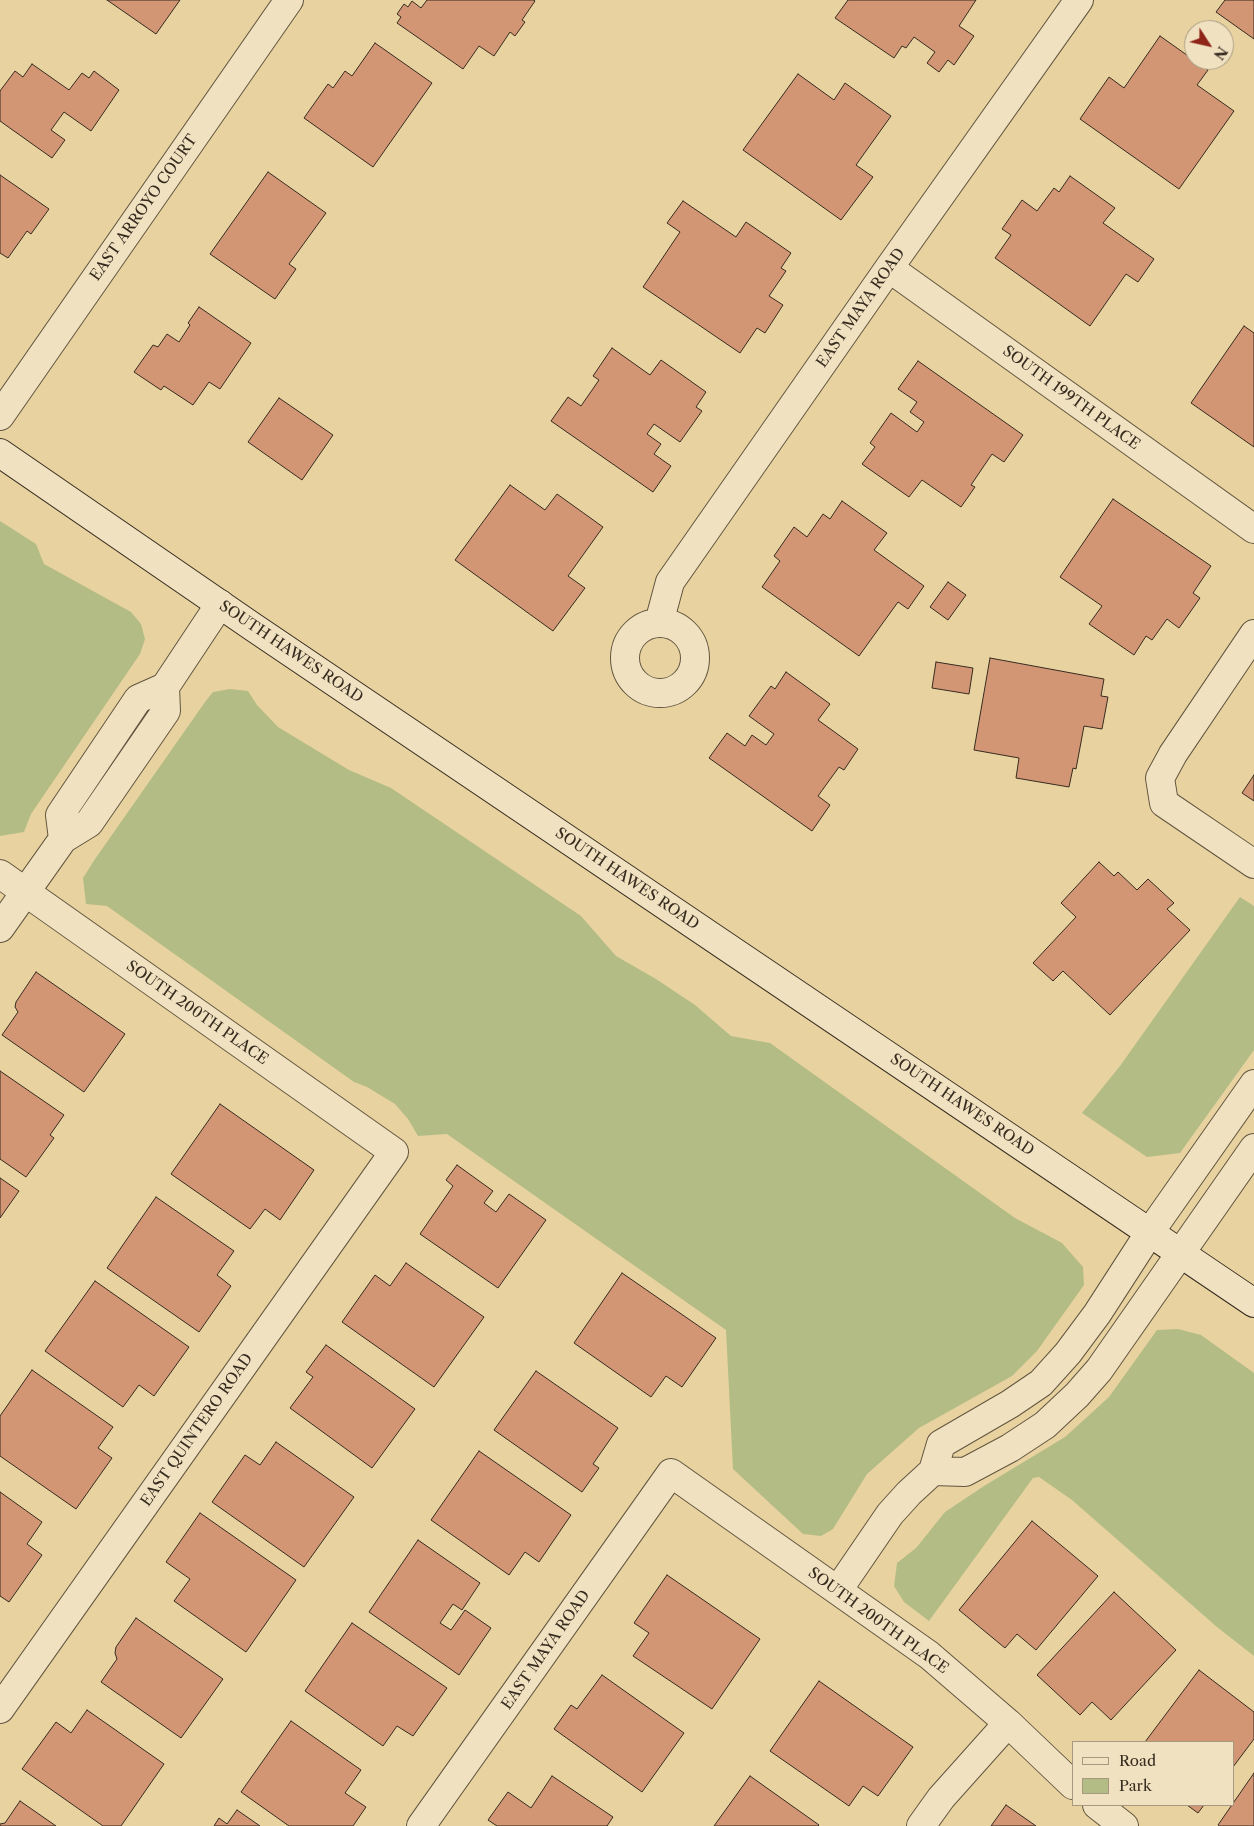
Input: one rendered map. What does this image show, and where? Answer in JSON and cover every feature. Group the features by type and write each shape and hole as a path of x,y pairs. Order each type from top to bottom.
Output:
{"street":[{"name":"EAST ARROYO COURT","path":"0,416 289,0"},
{"name":"EAST MAYA ROAD","path":"659,623 670,582 1079,0"},
{"name":"SOUTH 199TH PLACE","path":"889,268 1254,529"},
{"name":"SOUTH HAWES ROAD","path":"0,453 220,604 1254,1303"},
{"path":"0,928 63,839 89,823 166,711 165,687 220,604"},
{"path":"1254,634 1173,754 1160,778 1164,803 1254,864"},
{"name":"SOUTH 200TH PLACE","path":"0,874 394,1152"},
{"path":"838,1590 890,1514 933,1471 941,1444 1010,1404 1041,1383 1068,1353 1097,1314 1150,1232 1254,1084"},
{"path":"933,1471 965,1472 1010,1448 1044,1425 1077,1395 1098,1370 1254,1148"},
{"name":"EAST QUINTERO ROAD","path":"0,1709 394,1152"},
{"name":"EAST MAYA ROAD","path":"421,1826 671,1473"},
{"name":"SOUTH 200TH PLACE","path":"671,1473 929,1655 1008,1723 1072,1784"},
{"path":"921,1826 941,1798 1008,1723"},
{"path":"1098,1806 1124,1826"}],"green space":[{"path":"0,521 36,544 44,564 131,612 141,624 145,639 140,654 31,814 24,832 0,836"},
{"path":"230,689 248,691 257,705 278,727 349,770 391,788 581,916 616,956 656,979 695,1005 731,1036 770,1043 1015,1218 1062,1243 1083,1267 1084,1285 1037,1351 1012,1376 919,1428 867,1474 833,1529 821,1536 803,1534 733,1469 726,1330 447,1134 418,1136 408,1119 395,1104 367,1087 354,1082 107,906 86,904 83,878 95,859 205,702 213,692"},
{"path":"1240,897 1254,906 1254,1050 1180,1153 1147,1157 1082,1113 1120,1066"},
{"path":"1178,1329 1201,1335 1254,1373 1254,1656 1217,1627 1072,1500 1039,1477 1033,1478 929,1621 904,1602 894,1586 897,1563 916,1548 945,1512 1065,1437 1109,1397 1157,1330"}],"building":[{"path":"107,0 180,0 156,34"},
{"path":"427,0 535,1 522,20 525,22 515,36 510,32 494,56 479,46 463,69 397,23 401,17 397,14 404,4 408,7 412,1 421,8"},
{"path":"848,0 976,0 959,26 974,36 954,65 948,60 939,72 927,63 935,52 914,37 906,48 902,46 894,58 835,18"},
{"path":"1225,0 1254,0 1254,39 1234,25 1234,20 1227,20 1216,12"},
{"path":"1160,36 1184,53 1184,70 1208,70 1197,85 1234,111 1179,189 1080,119 1109,77 1124,88"},
{"path":"375,43 432,83 373,167 304,118 328,84 333,88 345,71 352,76"},
{"path":"32,64 69,90 82,73 89,78 94,71 119,90 91,131 64,112 51,130 65,140 52,158 0,121 0,91 15,71 23,77"},
{"path":"798,74 834,100 845,83 891,116 856,165 873,177 841,220 743,150"},
{"path":"268,172 326,213 289,264 296,269 275,299 210,254"},
{"path":"0,175 49,209 31,234 27,231 8,258 0,253"},
{"path":"1070,176 1115,208 1103,223 1154,259 1138,282 1126,274 1090,326 995,258 1011,235 1002,229 1022,200 1037,211 1054,188 1059,192"},
{"path":"683,201 736,237 746,222 791,253 781,268 786,271 769,296 783,305 765,333 757,328 740,353 643,287 680,232 667,223"},
{"path":"199,307 251,343 220,389 209,382 193,405 164,386 161,390 134,372 153,345 158,347 167,334 179,342 190,325 188,323"},
{"path":"1244,326 1254,333 1254,447 1191,403"},
{"path":"612,348 650,375 661,360 706,392 696,407 702,411 680,442 654,424 647,434 661,444 654,454 671,466 653,492 551,421 568,397 581,406 599,380 593,376"},
{"path":"918,361 1023,435 1004,462 992,454 971,485 975,487 961,507 922,480 909,497 862,464 875,447 870,443 891,413 917,432 924,422 910,412 917,402 898,389"},
{"path":"279,398 333,435 302,480 248,442"},
{"path":"510,485 545,510 557,494 603,527 568,576 585,588 553,631 455,560"},
{"path":"1113,499 1211,566 1193,593 1200,598 1179,628 1167,619 1152,640 1146,636 1134,655 1089,624 1102,606 1060,577"},
{"path":"842,501 887,533 874,550 924,586 908,609 898,602 859,656 762,587 780,561 774,556 794,527 807,537 823,514 830,519"},
{"path":"948,582 966,595 948,620 930,607"},
{"path":"990,658 1104,679 1101,696 1108,697 1102,729 1084,726 1076,769 1073,768 1069,787 1016,778 1019,758 974,750"},
{"path":"936,662 973,668 969,694 932,688"},
{"path":"786,672 830,704 818,720 858,749 844,770 839,767 818,796 830,805 812,831 709,758 727,733 745,746 752,735 766,745 774,734 749,716 771,686 775,689"},
{"path":"1254,775 1254,801 1242,793"},
{"path":"1099,862 1114,876 1118,872 1137,890 1148,879 1174,903 1167,909 1190,930 1110,1015 1063,971 1053,981 1033,963 1076,917 1061,903"},
{"path":"36,972 125,1034 84,1092 2,1035 18,1012 15,1007 16,1002"},
{"path":"0,1071 64,1115 50,1135 54,1138 26,1177 0,1159"},
{"path":"220,1104 314,1170 280,1220 265,1209 250,1229 171,1174"},
{"path":"457,1165 493,1191 484,1203 496,1212 509,1194 546,1220 498,1288 420,1234 453,1186 446,1180"},
{"path":"0,1178 19,1191 0,1218"},
{"path":"156,1197 234,1251 217,1275 231,1286 199,1332 107,1268"},
{"path":"406,1263 484,1317 434,1387 342,1322 375,1275 390,1286"},
{"path":"622,1273 716,1338 682,1387 666,1376 651,1397 574,1343"},
{"path":"95,1281 189,1347 154,1396 139,1385 123,1407 45,1351"},
{"path":"326,1345 415,1409 372,1468 290,1408 313,1377 306,1372"},
{"path":"32,1370 113,1427 98,1448 112,1458 76,1509 0,1456 0,1416"},
{"path":"536,1371 618,1428 593,1464 599,1468 582,1492 494,1430"},
{"path":"276,1442 354,1497 304,1567 212,1502 245,1455 260,1465"},
{"path":"479,1451 571,1515 539,1562 525,1552 509,1575 431,1520"},
{"path":"0,1492 42,1522 27,1544 42,1555 9,1602 0,1596"},
{"path":"200,1513 296,1580 246,1652 174,1601 190,1579 166,1562"},
{"path":"1032,1521 1098,1576 1036,1650 1017,1634 1005,1648 959,1610"},
{"path":"418,1540 480,1583 462,1610 453,1604 440,1623 451,1630 465,1610 491,1628 459,1675 369,1612"},
{"path":"667,1575 760,1639 712,1709 633,1656 649,1633 634,1623"},
{"path":"1114,1592 1176,1650 1111,1720 1092,1702 1080,1715 1037,1675"},
{"path":"136,1618 223,1679 181,1738 101,1682 117,1659 116,1647"},
{"path":"352,1623 447,1688 413,1736 397,1726 383,1746 305,1691"},
{"path":"1199,1670 1254,1712 1254,1739 1234,1766 1234,1741 1146,1741"},
{"path":"602,1675 684,1733 642,1792 554,1729 571,1705 577,1709"},
{"path":"819,1681 913,1747 878,1796 863,1786 849,1806 770,1751"},
{"path":"87,1710 164,1764 121,1826 103,1826 22,1769 56,1722 71,1733"},
{"path":"291,1721 361,1770 345,1793 366,1807 353,1826 289,1826 241,1792"},
{"path":"1254,1773 1254,1826 1218,1825 1231,1806 1234,1806 1234,1802"},
{"path":"552,1776 613,1817 607,1826 497,1826 488,1820 508,1792 531,1808"},
{"path":"750,1776 819,1825 714,1826"},
{"path":"20,1801 56,1826 0,1826 0,1824 5,1823"},
{"path":"1006,1805 1036,1826 991,1826"},
{"path":"1188,1806 1203,1806 1198,1813"},
{"path":"237,1810 260,1826 214,1826 219,1818 227,1824"}]}
